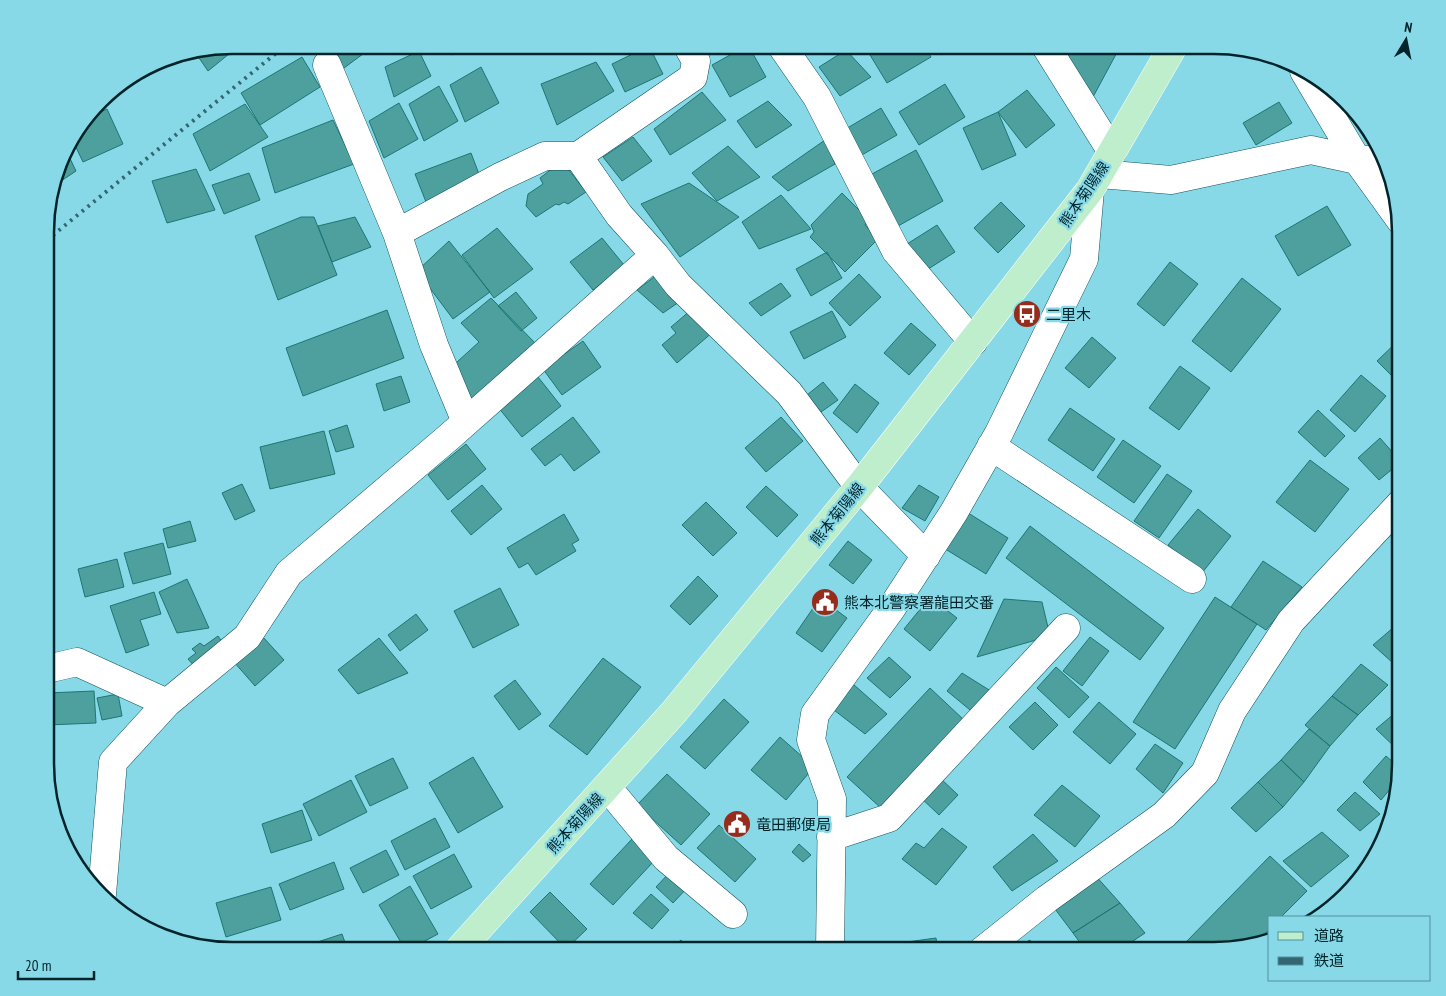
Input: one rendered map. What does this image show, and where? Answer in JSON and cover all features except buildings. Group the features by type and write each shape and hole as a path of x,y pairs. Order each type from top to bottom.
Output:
{"main road":[{"name":"熊本菊陽線","path":"466,942 674,712 860,487 973,342 1101,172 1169,54"}],"street":[{"path":"397,233 500,177 545,156 578,156 693,77 696,61 692,54"},
{"path":"787,54 817,97 896,251 973,342"},
{"path":"830,942 832,799 811,740 816,714 891,609 926,556 991,446 1084,259 1101,172 1049,54"},
{"path":"328,65 397,233 434,345 466,422"},
{"path":"1312,83 1357,160 1391,207"},
{"path":"1101,172 1171,180 1311,150 1357,160 1378,160"},
{"path":"578,156 619,215 655,255 678,285 789,393 860,487 926,556"},
{"path":"103,887 113,762 167,703 248,638 289,573 466,422 655,255"},
{"path":"991,446 1192,579"},
{"path":"993,942 1047,899 1164,815 1205,773 1232,711 1290,621 1392,512"},
{"path":"831,837 889,818 1066,628"},
{"path":"54,667 78,662 167,703"},
{"path":"606,787 666,858 733,914"}],"railway":[{"path":"54,234 275,54"}],"place":[{"name":"二里木","path":"1027,314"},
{"name":"熊本北警察署龍田交番","path":"825,602"},
{"name":"竜田郵便局","path":"737,824"}]}
